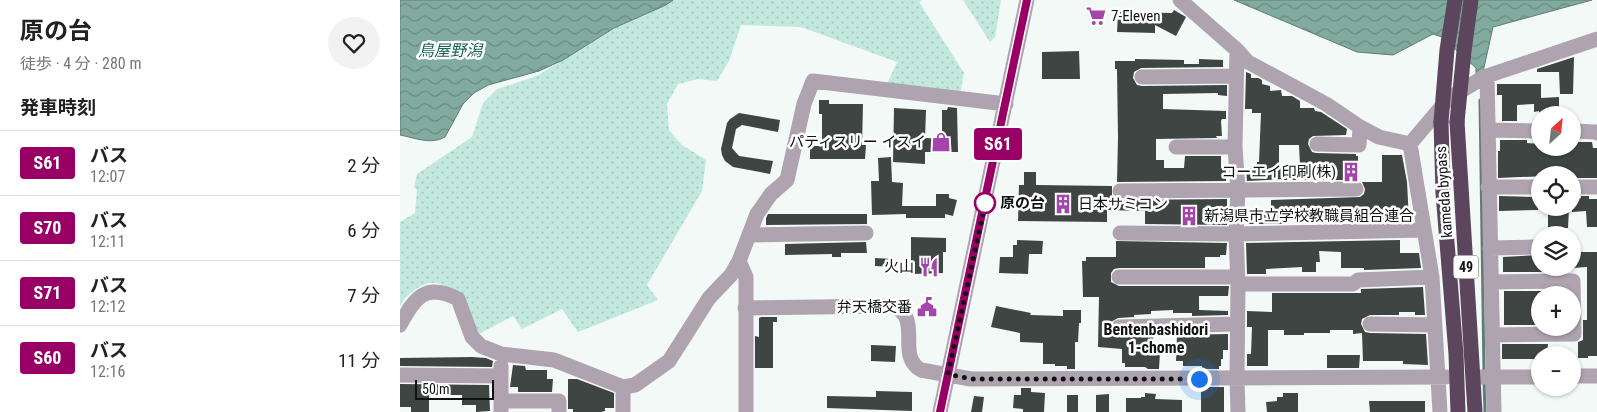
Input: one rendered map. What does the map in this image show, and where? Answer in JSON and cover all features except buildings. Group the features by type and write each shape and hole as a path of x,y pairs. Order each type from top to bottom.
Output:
{"highway":[{"name":"kameda bypass","path":"1455,0 1447,50 1441,122 1443,193 1456,354 1458,412"},
{"name":"kameda bypass","path":"1471,0 1457,122 1476,412"}],"street":[{"path":"940,412 1027,0"},
{"path":"1180,0 1248,62 1326,104 1360,128 1379,137 1410,144"},
{"path":"1440,412 1443,377 1435,325 1432,277 1410,144 1448,99 1482,79 1597,39"},
{"path":"1237,50 1236,147 1238,190 1236,234 1238,412"},
{"path":"1142,77 1236,76"},
{"path":"1482,79 1489,130 1488,187 1492,335 1488,377 1494,412"},
{"path":"400,325 410,306 420,296 435,291 445,292 458,299 472,337 481,346 502,354 554,360 623,387 635,386 669,360 709,298 731,275 739,261 758,214 771,194 787,180 804,104 813,81 1006,104"},
{"path":"1317,144 1359,145 1360,128"},
{"path":"1489,130 1531,131"},
{"path":"1581,131 1597,133"},
{"path":"1180,149 1236,147"},
{"path":"1488,187 1531,187"},
{"path":"1581,187 1597,187"},
{"path":"1120,191 1356,189"},
{"path":"1120,233 1236,234 1424,230"},
{"path":"749,235 866,233"},
{"path":"1490,248 1531,247"},
{"path":"739,261 746,277 746,412"},
{"path":"1119,276 1353,284 1358,280 1432,277"},
{"path":"1491,282 1573,281 1574,334 1492,335"},
{"path":"745,308 889,306 896,308 902,311 908,323 912,363 921,370 971,379 1443,377"},
{"path":"1119,327 1237,324"},
{"path":"1370,324 1435,325"},
{"path":"502,354 501,406 559,401 560,412"},
{"path":"400,375 501,376"},
{"path":"1581,376 1597,376"},
{"path":"1488,377 1531,377"},
{"path":"623,387 623,412"}],"shaded area":[{"path":"673,0 922,0 919,2 964,73 960,94 887,84 897,62 801,27 741,25 729,61 717,81 698,79 678,84 667,104 669,130 682,145 706,160 702,191 647,285 658,300 578,332 562,309 522,329 513,316 479,334 469,314 455,294 447,287 437,283 427,283 416,289 400,306 400,222 415,213 417,190 414,187 417,174 472,137 483,103 497,89 537,76 614,28 666,5"},
{"path":"963,0 1001,0 995,37 990,42"}],"water":[{"name":"鳥屋野潟","path":"400,0 673,0 666,5 614,28 563,60 539,71 488,85 474,93 463,104 445,137 429,141 400,135"},
{"path":"1234,0 1592,0 1493,27 1483,72 1476,76 1476,68 1442,37 1433,34 1393,55 1357,52"}],"waterway":[{"path":"1480,100 1484,371"},
{"path":"1484,380 1485,412"}],"bus line":[{"name":"S61","path":"940,412 1027,0"}],"place":[{"name":"7-Eleven","path":"1096,16"},
{"name":"パティスリー イスイ","path":"941,142"},
{"name":"コーエイ印刷(株)","path":"1351,172"},
{"name":"原の台","path":"985,203"},
{"name":"日本サミコン","path":"1063,204"},
{"name":"新潟県市立学校教職員組合連合","path":"1189,216"},
{"name":"火山","path":"929,267"},
{"name":"弁天橋交番","path":"927,307"}],"district":[{"name":"Bentenbashidori 1-chome","path":"1156,338"}],"route":[{"path":"985,203 986,200 948,374 971,379 1199,379"}]}
